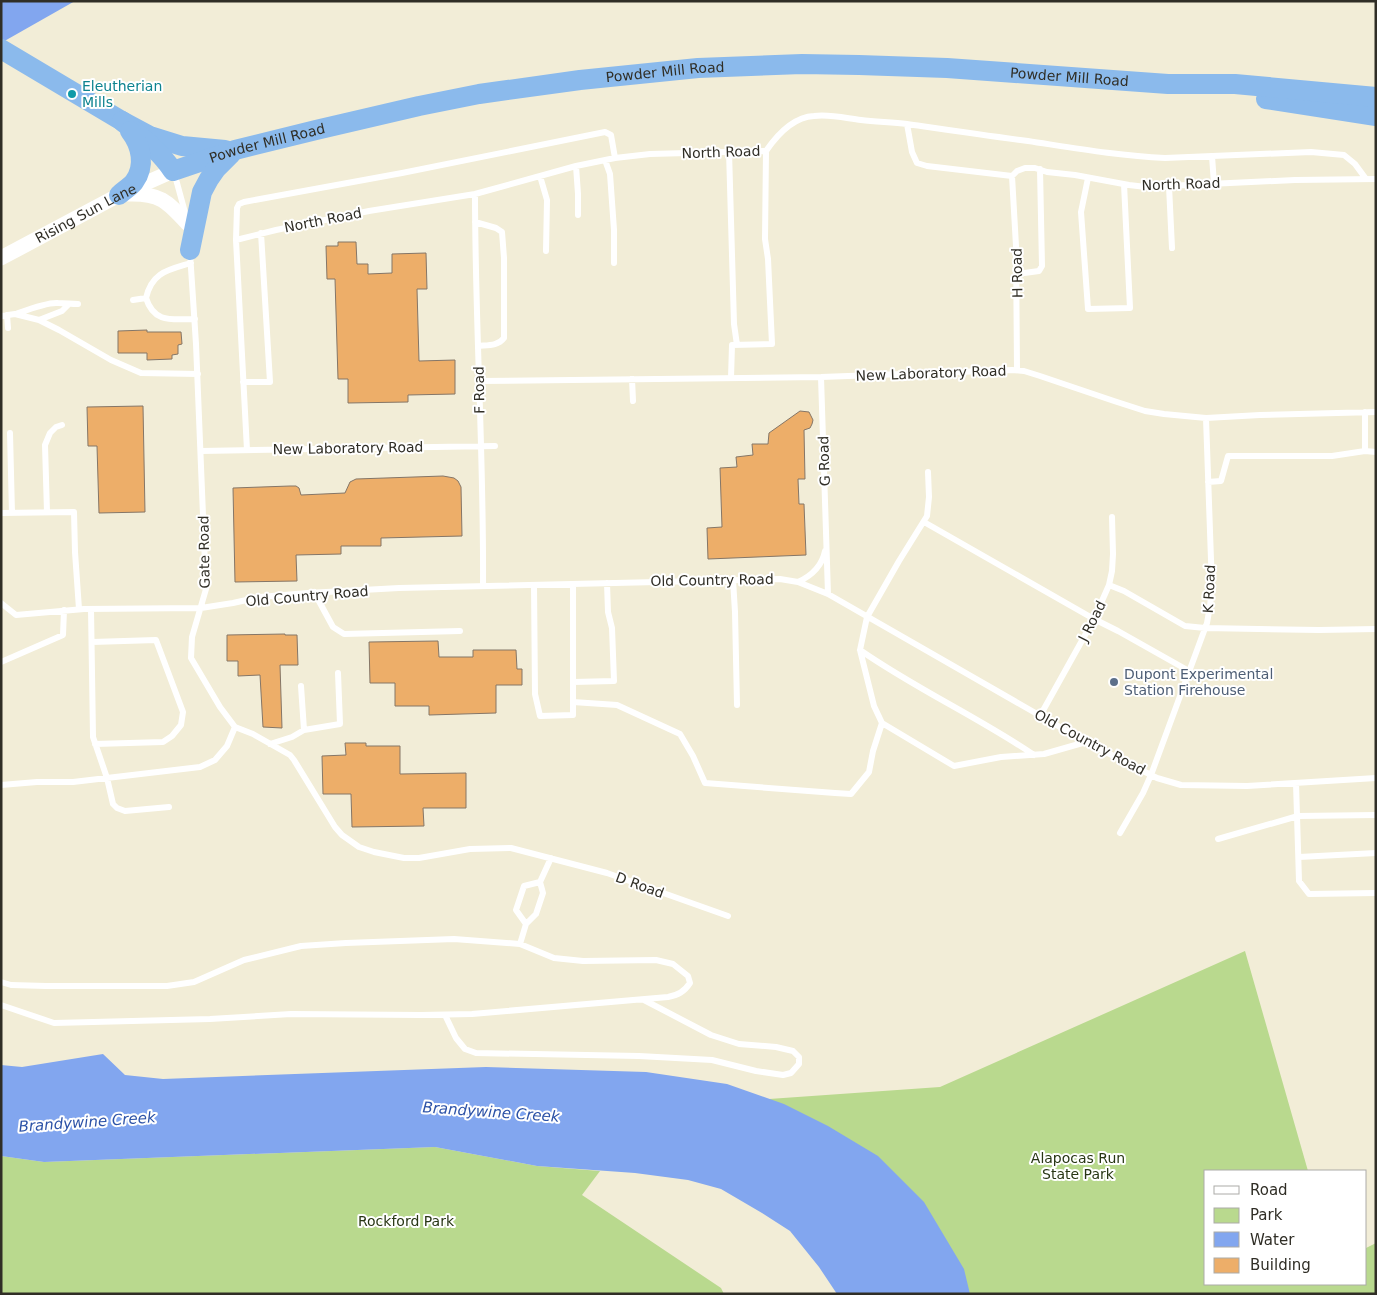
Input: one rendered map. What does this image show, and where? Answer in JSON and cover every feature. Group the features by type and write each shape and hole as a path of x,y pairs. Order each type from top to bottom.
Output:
{"highway":[{"path":"1,49 150,136 182,146 234,150"},
{"name":"Powder Mill Road","path":"174,171 234,150 326,127 479,94 580,80 698,68 802,64 947,68 1168,84 1235,84 1376,97"},
{"name":"Powder Mill Road","path":"1168,84 1376,116"},
{"path":"122,121 155,148 174,171"},
{"path":"119,195 134,182 141,161 139,145 122,121"},
{"path":"191,256 202,192 216,169 234,150"}],"street":[{"name":"Rising Sun Lane","path":"1,258 119,195 174,171"},
{"path":"119,195 144,194 159,198 172,206 188,224"}],"lane":[{"name":"North Road","path":"236,240 261,233 369,211 475,194 576,166 615,158 650,154 766,151 776,137 785,129 813,116 835,116 907,124 912,152 917,162 927,166 1012,176 1017,171 1025,168 1035,168 1047,172 1146,187 1295,180 1376,179"},
{"path":"907,124 1060,147 1165,158 1311,152 1344,155 1355,164 1366,179"},
{"path":"247,450 236,240 237,208 239,204 605,132 611,135 615,158"},
{"path":"730,151 734,324 737,345"},
{"path":"731,378 732,345 772,344 765,239 766,151"},
{"path":"1212,156 1214,184"},
{"path":"605,160 610,174 614,263"},
{"path":"576,166 578,215"},
{"path":"1017,274 1039,271 1042,266 1040,170"},
{"name":"Gate Road","path":"174,171 188,224 191,256 198,374 206,590 192,637 191,658 220,707 235,727 253,734 290,755 335,827 342,835 359,847 381,854 404,858 419,858 470,849 511,848 551,858"},
{"path":"540,176 547,200 546,251"},
{"name":"H Road","path":"1012,176 1017,274 1017,370"},
{"path":"1088,178 1081,212 1088,309 1130,308 1124,184"},
{"path":"1169,186 1172,248"},
{"name":"F Road","path":"475,194 484,544 483,586"},
{"path":"476,222 496,228 502,232 504,258 504,338 501,342 493,345 478,346"},
{"path":"243,382 270,382 261,233"},
{"path":"191,256 161,273 151,283 146,298 151,310 160,318 166,320 195,319"},
{"path":"133,300 146,298"},
{"path":"8,328 4,316 57,302 78,304"},
{"path":"39,320 62,311 69,304"},
{"path":"15,314 39,320 110,360 141,373 198,374"},
{"name":"New Laboratory Road","path":"479,381 821,377 1017,370 1145,411 1164,414 1206,418 1376,412"},
{"name":"G Road","path":"821,377 828,594"},
{"path":"632,379 633,401"},
{"path":"1364,450 1365,412"},
{"name":"K Road","path":"1120,833 1151,775 1205,628 1210,606 1212,588 1206,418"},
{"path":"47,512 45,445 50,433 56,427 62,425"},
{"path":"10,433 12,513"},
{"name":"New Laboratory Road","path":"201,451 495,446"},
{"path":"1208,482 1222,481 1228,456 1332,456 1364,450 1376,452"},
{"path":"928,472 930,497 927,516 867,617 860,650 874,706 882,722 954,766 1001,758 1044,754 1086,742"},
{"path":"1,514 74,512 79,609"},
{"name":"J Road","path":"1040,716 1094,619 1109,585 1113,554 1112,517"},
{"path":"924,522 1094,619 1189,670"},
{"path":"798,582 813,573 820,564 826,545"},
{"name":"Old Country Road","path":"1,603 16,614 79,609 201,608 260,597 314,592 400,588 780,579 798,582 828,594 1086,742 1156,778 1181,785 1247,786 1376,778"},
{"path":"733,580 737,705"},
{"path":"572,682 614,681 612,628 608,612 607,583"},
{"path":"534,585 535,694 540,716 573,715 573,584"},
{"path":"1109,585 1124,591 1185,626 1320,630 1376,629"},
{"path":"314,592 333,628 344,634 460,631"},
{"path":"91,609 93,737 114,804 117,808 125,811 169,807"},
{"path":"1,662 63,635 64,610"},
{"path":"92,642 156,640 183,712 181,725 172,736 163,742 95,744"},
{"path":"860,650 888,670 1013,741 1034,755"},
{"path":"270,744 292,737 304,730 340,724 338,673"},
{"path":"301,686 304,730"},
{"path":"573,702 617,705 680,734 693,756 705,783 835,793 851,794 869,772 882,722"},
{"path":"1,785 73,782 200,767 215,760 227,746 235,727"},
{"path":"1296,783 1300,881 1309,894 1376,893"},
{"path":"1218,840 1298,816 1376,815"},
{"path":"1299,857 1376,854"},
{"path":"520,944 526,924 536,914 543,893 540,882 551,858"},
{"name":"D Road","path":"551,858 607,873 728,916"},
{"path":"526,924 516,910 524,886 540,882"},
{"path":"1,982 11,985 46,986 166,986 194,982 244,960 301,946 454,939 520,944 554,958 583,961 656,960 673,964 688,976 690,983 687,989 678,995 668,997 445,1015 291,1014 54,1023 1,1005"},
{"path":"445,1015 456,1038 465,1049 476,1053 639,1056 712,1060 756,1071 783,1075 791,1073 799,1064 799,1057 793,1051 776,1047 739,1044 711,1035 643,1000"}],"green space":[{"name":"Alapocas Run State Park","path":"1245,951 1308,1170 1204,1170 1204,1285 1367,1285 1367,1248 1376,1243 1376,1294 897,1294 767,1123 769,1099 940,1087"},
{"name":"Rockford Park","path":"435,1147 537,1166 600,1171 582,1195 721,1288 724,1294 1,1294 1,1156 44,1162"}],"water":[{"path":"1,1 75,1 1,43"},
{"name":"Brandywine Creek","path":"103,1054 125,1075 163,1079 486,1067 646,1072 727,1084 784,1104 828,1126 878,1156 924,1202 964,1269 970,1294 837,1294 819,1267 790,1231 721,1189 688,1180 635,1173 537,1166 435,1147 44,1162 1,1156 1,1065 22,1067"}],"building":[{"path":"338,242 356,242 357,264 368,264 368,274 392,273 392,254 426,253 427,289 417,289 419,361 455,360 455,394 408,395 408,402 348,403 348,379 338,379 335,279 327,279 326,246 338,246"},
{"path":"147,330 147,332 181,332 182,344 178,345 178,354 172,355 172,359 147,360 147,353 118,353 118,331"},
{"path":"143,406 145,512 99,513 97,446 88,446 87,407"},
{"path":"800,411 809,412 813,420 810,428 804,430 805,479 798,479 799,504 804,504 806,555 708,559 707,528 722,527 720,468 737,467 736,457 753,455 752,444 768,444 769,433"},
{"path":"443,476 454,478 461,487 462,536 381,538 381,546 341,546 341,554 296,555 297,581 235,582 233,488 296,486 299,488 301,495 345,493 350,482 356,479"},
{"path":"227,635 297,635 298,665 280,665 282,728 263,727 260,675 238,676 238,661 227,661"},
{"path":"438,641 439,657 473,657 473,650 516,650 517,669 522,669 522,685 496,685 496,713 429,715 429,706 395,706 395,683 370,683 369,642"},
{"path":"345,743 366,743 366,746 400,746 400,774 466,773 466,808 423,808 424,826 352,827 351,794 323,794 322,756 346,755"}],"place":[{"name":"Eleutherian Mills","path":"72,94"},
{"name":"Dupont Experimental Station Firehouse","path":"1114,682"}]}
